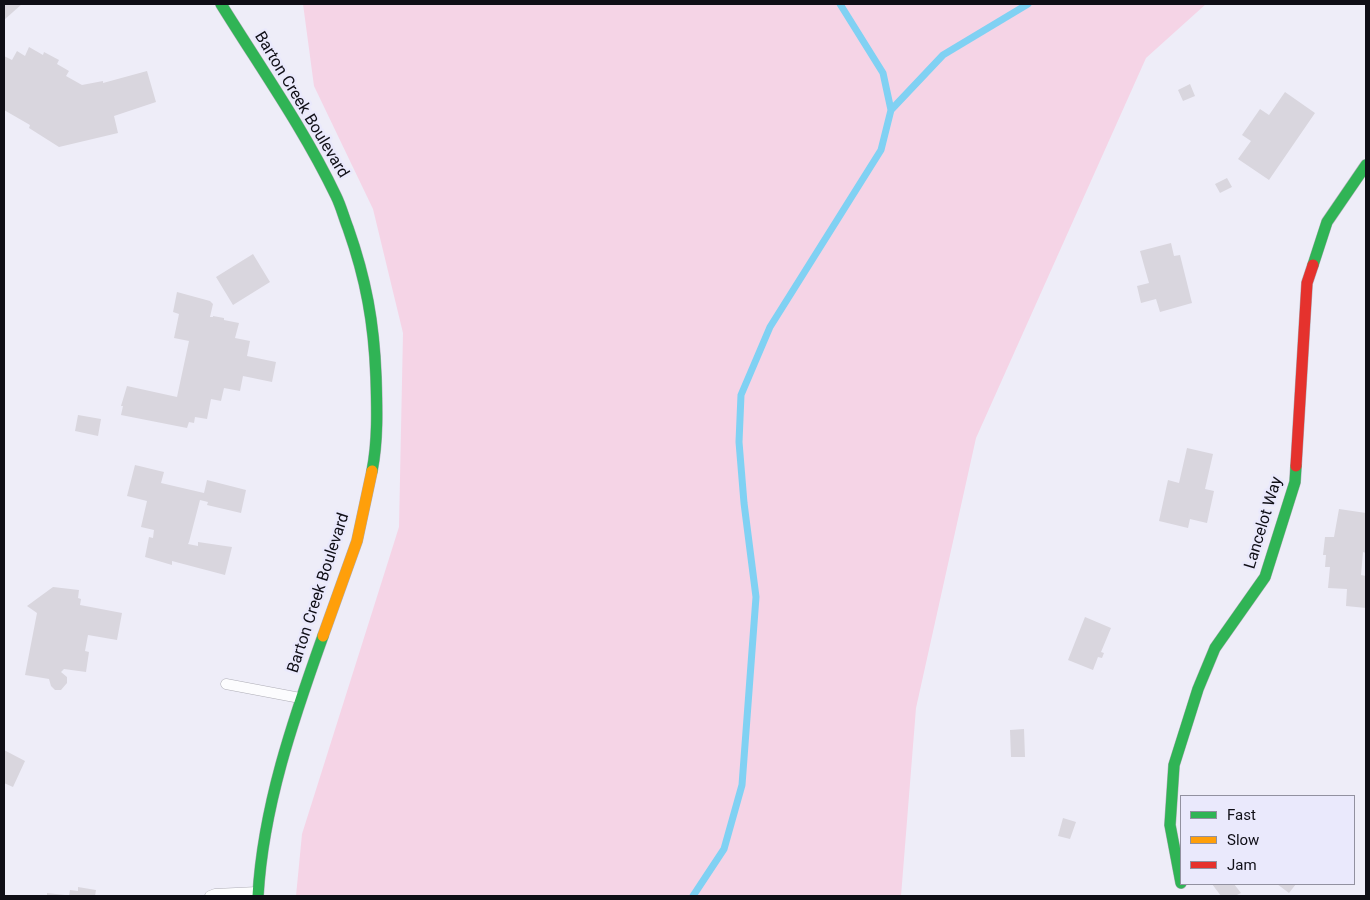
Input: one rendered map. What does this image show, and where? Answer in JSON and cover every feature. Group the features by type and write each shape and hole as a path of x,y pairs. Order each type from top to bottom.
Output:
{"street":[{"name":"Barton Creek Boulevard","path":"221,4 314,153 337,198 358,256 370,304 375,344 377,401 375,455 372,471 356,541 301,698 271,805 260,863 258,894"},
{"name":"Lancelot Way","path":"1180,878 1170,825 1174,765 1198,690 1215,648 1265,577 1295,482 1307,283 1327,222 1366,165"}],"lane":[{"path":"226,684 301,698"},
{"path":"210,896 216,894 258,894"}],"shaded area":[{"path":"303,4 1206,4 1146,58 976,438 916,708 901,896 296,896 302,834 399,527 403,333 373,209 314,86"}],"building":[{"path":"4,4 22,4 4,20"},
{"path":"29,47 43,55 44,52 59,60 57,64 69,71 66,76 82,85 103,81 103,83 147,71 156,102 114,116 118,133 59,147 29,128 30,125 4,110 4,56 12,60 17,51 25,56"},
{"path":"1190,84 1195,96 1183,101 1178,90"},
{"path":"1285,92 1315,113 1269,180 1238,159 1251,141 1242,135 1260,109 1269,115"},
{"path":"1227,178 1232,187 1220,193 1215,184"},
{"path":"1171,243 1174,256 1180,255 1192,303 1160,312 1156,299 1141,303 1137,286 1149,283 1140,251"},
{"path":"253,254 270,282 233,305 216,277"},
{"path":"177,292 210,301 213,304 210,317 224,318 224,320 239,323 235,338 250,341 247,356 276,362 272,382 243,376 240,391 224,388 221,401 211,399 207,419 195,417 194,423 189,422 187,428 121,415 123,406 121,406 127,386 177,397 189,341 174,338 179,314 173,312"},
{"path":"78,415 101,419 98,436 75,431"},
{"path":"1187,448 1213,454 1205,489 1214,491 1207,523 1190,519 1188,528 1159,521 1168,480 1179,483"},
{"path":"135,465 164,472 161,483 204,493 207,480 246,490 241,513 207,505 208,502 200,500 188,544 198,546 198,542 232,547 225,575 172,561 172,565 145,557 149,537 153,538 154,530 141,527 147,501 127,496"},
{"path":"1339,509 1366,513 1366,553 1363,552 1361,575 1366,576 1366,608 1346,606 1347,589 1328,588 1330,567 1325,567 1326,555 1323,555 1325,537 1334,537"},
{"path":"53,587 79,590 78,598 81,599 80,605 122,613 117,640 88,635 85,651 89,652 86,672 64,669 61,672 67,677 67,683 61,690 55,690 51,686 49,679 25,675 37,613 27,606"},
{"path":"1085,617 1111,628 1101,652 1104,653 1102,658 1098,657 1093,670 1068,660"},
{"path":"1024,729 1025,757 1011,757 1010,730"},
{"path":"4,750 25,761 13,787 4,783"},
{"path":"1063,818 1076,822 1070,839 1058,836"},
{"path":"1213,885 1235,885 1241,893 1235,896 1221,896"},
{"path":"1278,885 1295,885 1289,893"},
{"path":"78,887 96,890 95,896 69,896 70,890 78,891"},
{"path":"47,893 65,895 65,896 47,896"}],"waterway":[{"path":"693,896 724,849 742,785 756,597 744,503 739,442 741,395 770,327 881,150 891,110 883,73 840,4"},
{"path":"891,110 943,55 1028,4"}],"traffic: fast":[{"path":"221,4 310,147 339,204 354,247 368,301 375,357 377,424 372,471"},
{"path":"1313,265 1327,222 1366,165"},
{"path":"1180,878 1170,825 1174,765 1198,689 1215,648 1265,577 1295,482 1296,466"},
{"path":"258,896 266,830 281,764 323,636"}],"traffic: slow":[{"path":"323,636 357,541 372,471"}],"traffic: jam":[{"path":"1296,466 1307,283 1313,265"}]}
